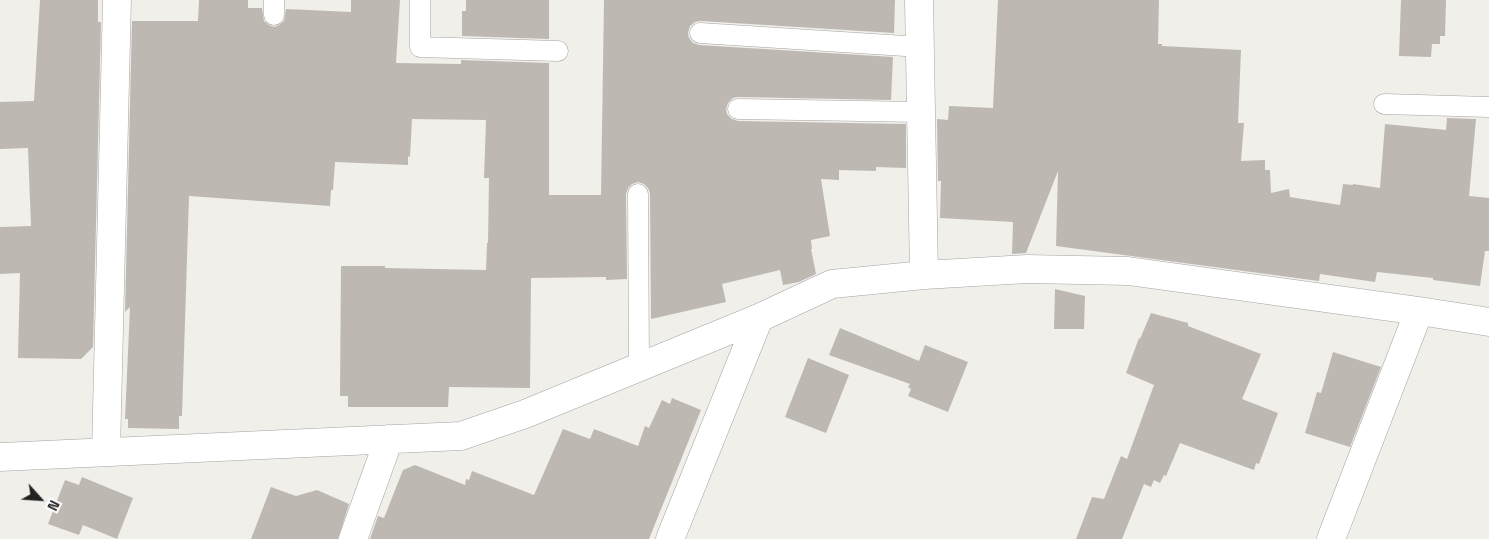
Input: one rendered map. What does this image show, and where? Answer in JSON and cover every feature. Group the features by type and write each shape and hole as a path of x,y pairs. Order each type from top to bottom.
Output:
{"street":[{"path":"106,452 118,0"},
{"path":"919,0 924,275"},
{"path":"0,457 461,436 526,414 758,318 832,284 924,275 1027,270 1128,272 1419,310 1489,322"},
{"path":"1331,539 1419,310"},
{"path":"670,539 758,318"},
{"path":"353,539 390,438"}],"lane":[{"path":"420,0 420,47 558,52"},
{"path":"700,33 921,47"},
{"path":"1384,104 1489,107"},
{"path":"738,109 921,112"},
{"path":"638,194 639,367"}],"building":[{"path":"40,0 98,0 98,22 101,22 93,347 81,359 18,358 20,273 0,274 0,227 31,226 28,148 0,149 0,102 34,101"},
{"path":"199,0 248,0 248,8 262,8 264,21 274,27 284,21 286,9 351,12 351,0 400,0 396,63 461,64 461,60 549,63 549,195 601,195 604,0 895,0 894,33 701,21 695,22 690,26 688,33 693,43 699,45 893,57 891,100 738,97 733,98 728,103 726,109 727,114 732,119 738,121 906,124 906,168 876,167 876,171 839,170 839,180 821,179 830,236 811,240 816,274 799,282 783,285 780,270 722,284 726,302 651,319 650,193 644,184 638,182 632,184 626,194 627,279 606,280 606,277 531,278 530,388 449,387 448,407 348,407 348,396 340,396 341,266 486,270 489,178 484,178 486,120 412,119 408,165 335,162 330,206 189,196 182,416 179,416 179,429 128,428 128,419 125,419 130,307 125,312 132,21 198,21"},
{"path":"466,0 549,0 549,39 462,36 462,11 466,11"},
{"path":"998,0 1159,0 1158,44 1162,44 1162,46 1241,50 1238,123 1244,123 1241,161 1265,160 1265,170 1270,170 1271,193 1289,189 1290,197 1340,205 1343,184 1380,188 1385,124 1446,130 1447,118 1476,119 1469,196 1489,198 1489,251 1485,251 1480,286 1433,280 1433,278 1377,272 1375,282 1320,274 1319,281 1056,246 1058,171 1026,253 1012,254 1013,222 940,218 941,181 938,181 937,119 948,120 949,106 993,108"},
{"path":"1401,0 1446,0 1445,36 1440,36 1440,44 1432,44 1431,57 1399,56"},
{"path":"1055,289 1085,296 1084,329 1054,329"},
{"path":"1151,313 1188,323 1188,326 1261,354 1242,399 1278,413 1259,464 1256,463 1254,470 1180,443 1166,476 1164,475 1160,483 1154,480 1151,487 1144,484 1122,539 1076,539 1092,497 1104,499 1121,456 1127,459 1154,385 1126,373"},
{"path":"840,328 919,361 925,345 968,362 948,412 908,396 911,389 908,387 910,384 829,355"},
{"path":"1333,352 1381,367 1350,447 1305,433 1317,392 1321,393"},
{"path":"808,358 849,375 826,433 785,417"},
{"path":"672,398 701,410 649,539 370,539 378,516 384,518 403,470 415,465 465,485 466,479 469,480 472,471 534,495 563,429 590,439 594,429 638,446 645,426 649,428 662,400 670,404"},
{"path":"82,477 133,498 117,539 83,525 79,535 48,524 65,480 79,485"},
{"path":"271,487 296,496 317,490 349,504 338,539 251,539"}]}
